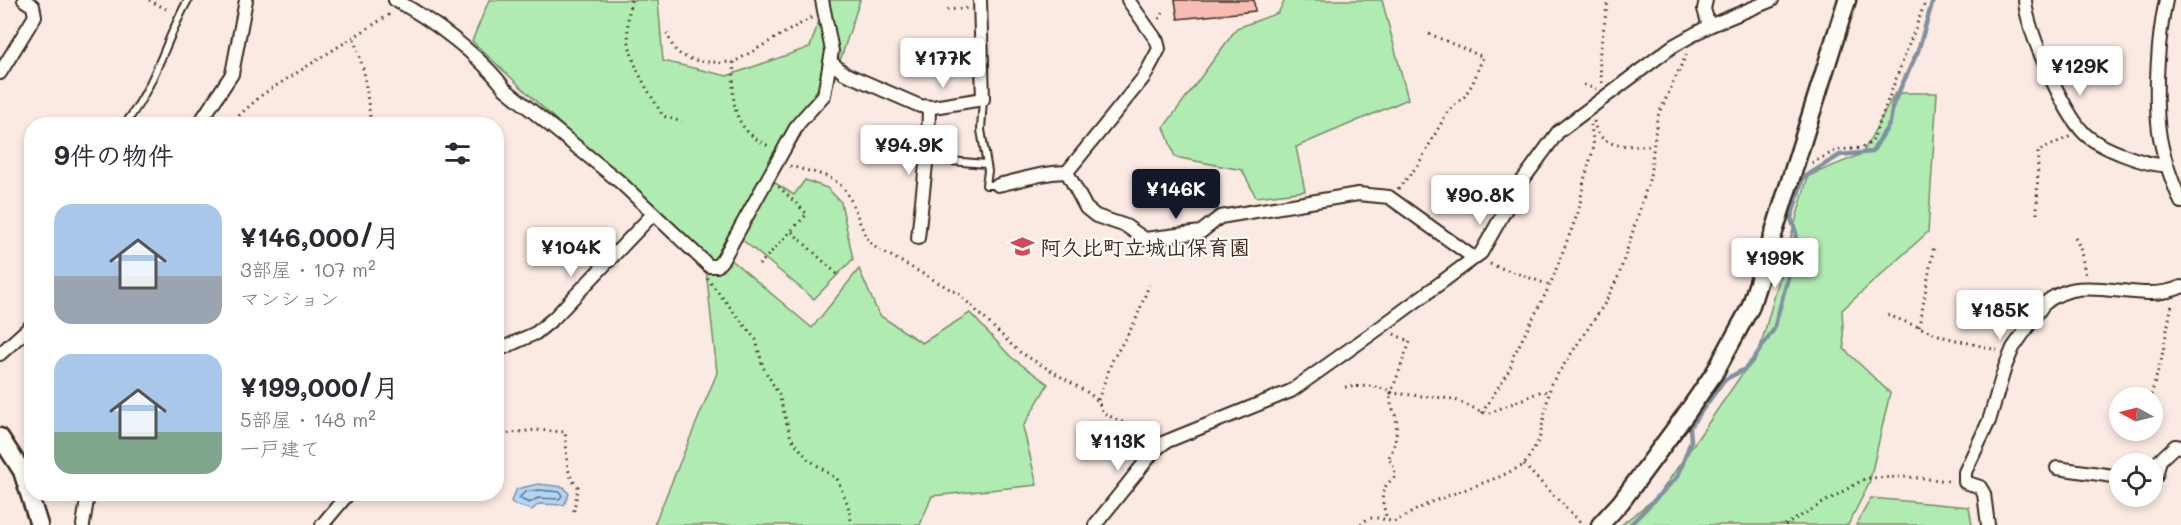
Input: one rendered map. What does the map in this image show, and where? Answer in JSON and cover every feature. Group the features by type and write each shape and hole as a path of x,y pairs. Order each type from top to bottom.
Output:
{"street":[{"path":"0,73 35,16 33,6 24,0"},
{"path":"204,117 232,74 246,0"},
{"path":"1067,172 1144,77 1157,56 1157,41 1128,0"},
{"path":"1706,0 1704,9 1709,26"},
{"path":"1095,525 1154,451 1165,442 1291,391 1475,257 1520,184 1558,132 1685,39 1709,26 1772,0"},
{"path":"1600,525 1648,467 1715,372 1750,308 1847,0"},
{"path":"2025,0 2025,15 2042,59 2082,130 2097,142 2172,170"},
{"path":"2166,0 2160,34 2158,130 2181,202"},
{"path":"400,2 426,18 493,72 505,89 620,182 704,264 717,266 798,124 824,95 831,62 823,6"},
{"path":"831,62 844,73 904,100 929,107 983,99 979,4"},
{"path":"918,238 929,107"},
{"path":"998,185 1024,180 1046,172 1067,172"},
{"path":"1067,172 1086,208 1096,216 1126,226 1145,239 1201,232 1220,217 1340,196 1389,197 1475,257"},
{"path":"504,347 536,333 554,318 653,214"},
{"path":"1988,525 1984,494 1980,486 1965,482 1968,464 1989,421 2011,353 2026,328 2049,299 2088,287 2153,295 2177,288"},
{"path":"0,354 24,332"},
{"path":"0,437 24,477"},
{"path":"2163,455 2175,446 2181,447"},
{"path":"2057,468 2109,475"},
{"path":"31,501 39,525"},
{"path":"83,525 87,501"},
{"path":"322,525 342,501"}],"lane":[{"path":"130,117 151,85 164,59 174,26 188,0"},
{"path":"983,99 981,130 986,164 986,185 998,185"},
{"path":"926,159 986,164"}],"path":[{"path":"149,0 166,9"},
{"path":"631,0 627,17 632,63 663,116 681,122"},
{"path":"1602,90 1599,58 1608,0"},
{"path":"1795,167 1803,168 1837,150 1862,148 1872,142 1926,0"},
{"path":"237,117 262,94 354,39 400,2"},
{"path":"947,10 979,4"},
{"path":"667,33 679,53 704,60 734,62 751,54 823,6"},
{"path":"1159,19 1163,13"},
{"path":"1389,197 1418,165 1448,111 1464,97 1473,83 1484,57 1425,32"},
{"path":"354,39 364,72 370,117"},
{"path":"1360,525 1365,519 1373,517 1394,522 1431,502 1499,477 1524,465 1533,452 1542,431 1548,392 1579,338 1605,303 1619,275 1650,177 1653,146 1662,104 1687,54 1685,39"},
{"path":"734,62 735,115 750,135 772,147"},
{"path":"1482,413 1510,369 1514,355 1550,285 1579,210 1584,180 1594,147 1590,129 1592,117 1598,135 1608,143 1653,146"},
{"path":"2037,214 2038,151 2082,130"},
{"path":"777,163 830,178 840,184 863,234 873,246 959,294 1018,351 1098,401"},
{"path":"759,265 807,214 792,202 784,189 767,180"},
{"path":"792,232 839,276"},
{"path":"2075,238 2080,247 2088,287"},
{"path":"1919,327 1934,245"},
{"path":"1475,257 1550,285"},
{"path":"701,272 756,340 763,367 779,395 791,438 808,459 837,479 848,506 852,525"},
{"path":"1149,285 1135,322 1112,361 1098,401 1102,413 1165,442"},
{"path":"2153,387 2177,288"},
{"path":"1888,315 1944,337 2011,353"},
{"path":"1382,325 1410,342 1389,403 1396,419 1393,451 1388,458 1395,470 1394,478 1384,485 1381,495 1387,520"},
{"path":"1345,387 1371,386 1453,399 1482,413 1492,413 1542,391 1548,392"},
{"path":"504,434 535,430 565,432 565,457 572,481 578,487 573,515"},
{"path":"1524,465 1583,525"},
{"path":"1785,525 1866,478 1907,477 1965,482"}],"green space":[{"path":"489,0 658,0 663,61 727,76 810,47 826,0 860,0 841,58 813,95 801,135 772,181 794,195 805,180 827,188 841,202 853,259 814,299 740,238 728,257 812,328 859,269 879,315 922,343 970,313 1011,357 1048,384 1023,427 1037,485 932,496 920,525 654,525 717,373 705,260 472,41"},
{"path":"1285,0 1382,0 1408,99 1296,147 1305,191 1256,197 1242,170 1175,157 1164,127 1237,28 1278,13"},
{"path":"1895,93 1937,93 1928,232 1842,310 1844,349 1890,393 1869,484 1848,525 1621,525 1658,496 1760,348 1808,176 1862,154"},
{"path":"1871,498 1969,507 1972,525 1856,525"}],"water":[{"path":"538,484 564,487 569,494 564,505 539,504 532,510 513,504 511,501 517,489"}],"building":[{"path":"1175,0 1254,0 1255,11 1178,19"}],"waterway":[{"path":"1630,525 1678,476 1691,441 1690,427 1724,380 1745,369 1774,329 1794,255 1796,233 1791,218 1803,178 1840,155 1872,152 1890,123 1893,104 1918,51 1933,0"}],"place":[{"name":"阿久比町立城山保育園","path":"1022,246"}]}
